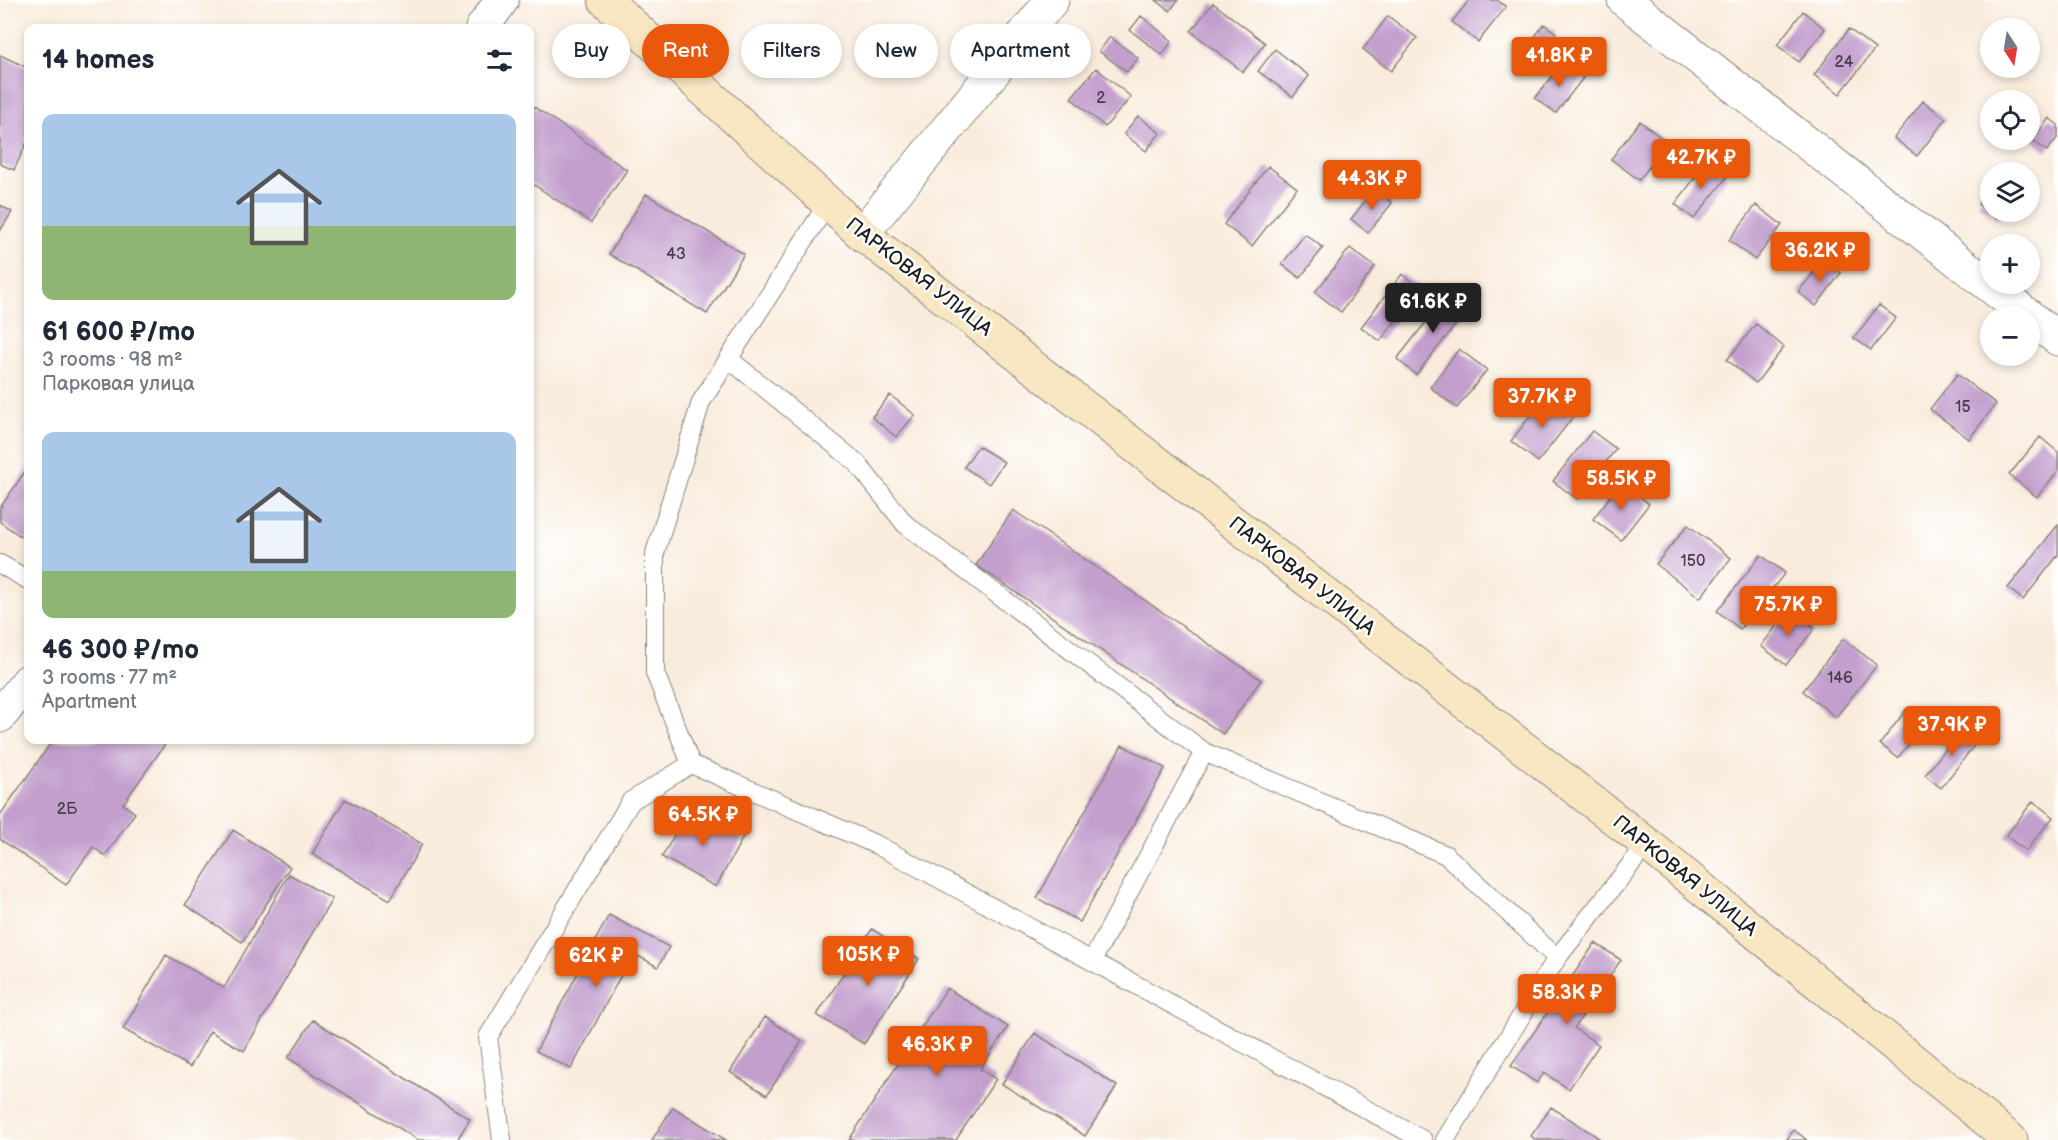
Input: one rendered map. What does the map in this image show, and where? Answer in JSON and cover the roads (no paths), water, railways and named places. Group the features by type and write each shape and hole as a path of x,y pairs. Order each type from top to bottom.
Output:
{"main road":[{"name":"ПАРКОВАЯ УЛИЦА","path":"605,0 862,234 1647,844 2011,1140"}],"street":[{"path":"485,24 502,0"},
{"path":"862,234 1052,0"},
{"path":"1624,0 2058,339"},
{"path":"0,716 24,686"}],"lane":[{"path":"828,203 701,402 655,553 656,673 691,764 877,844 1423,1140"},
{"path":"729,359 857,463 905,524 1204,752 1446,855 1557,958"},
{"path":"0,564 24,578"},
{"path":"1092,961 1204,752"},
{"path":"501,1140 488,1037 631,801 691,764"},
{"path":"1445,1140 1557,958 1647,844"}]}
